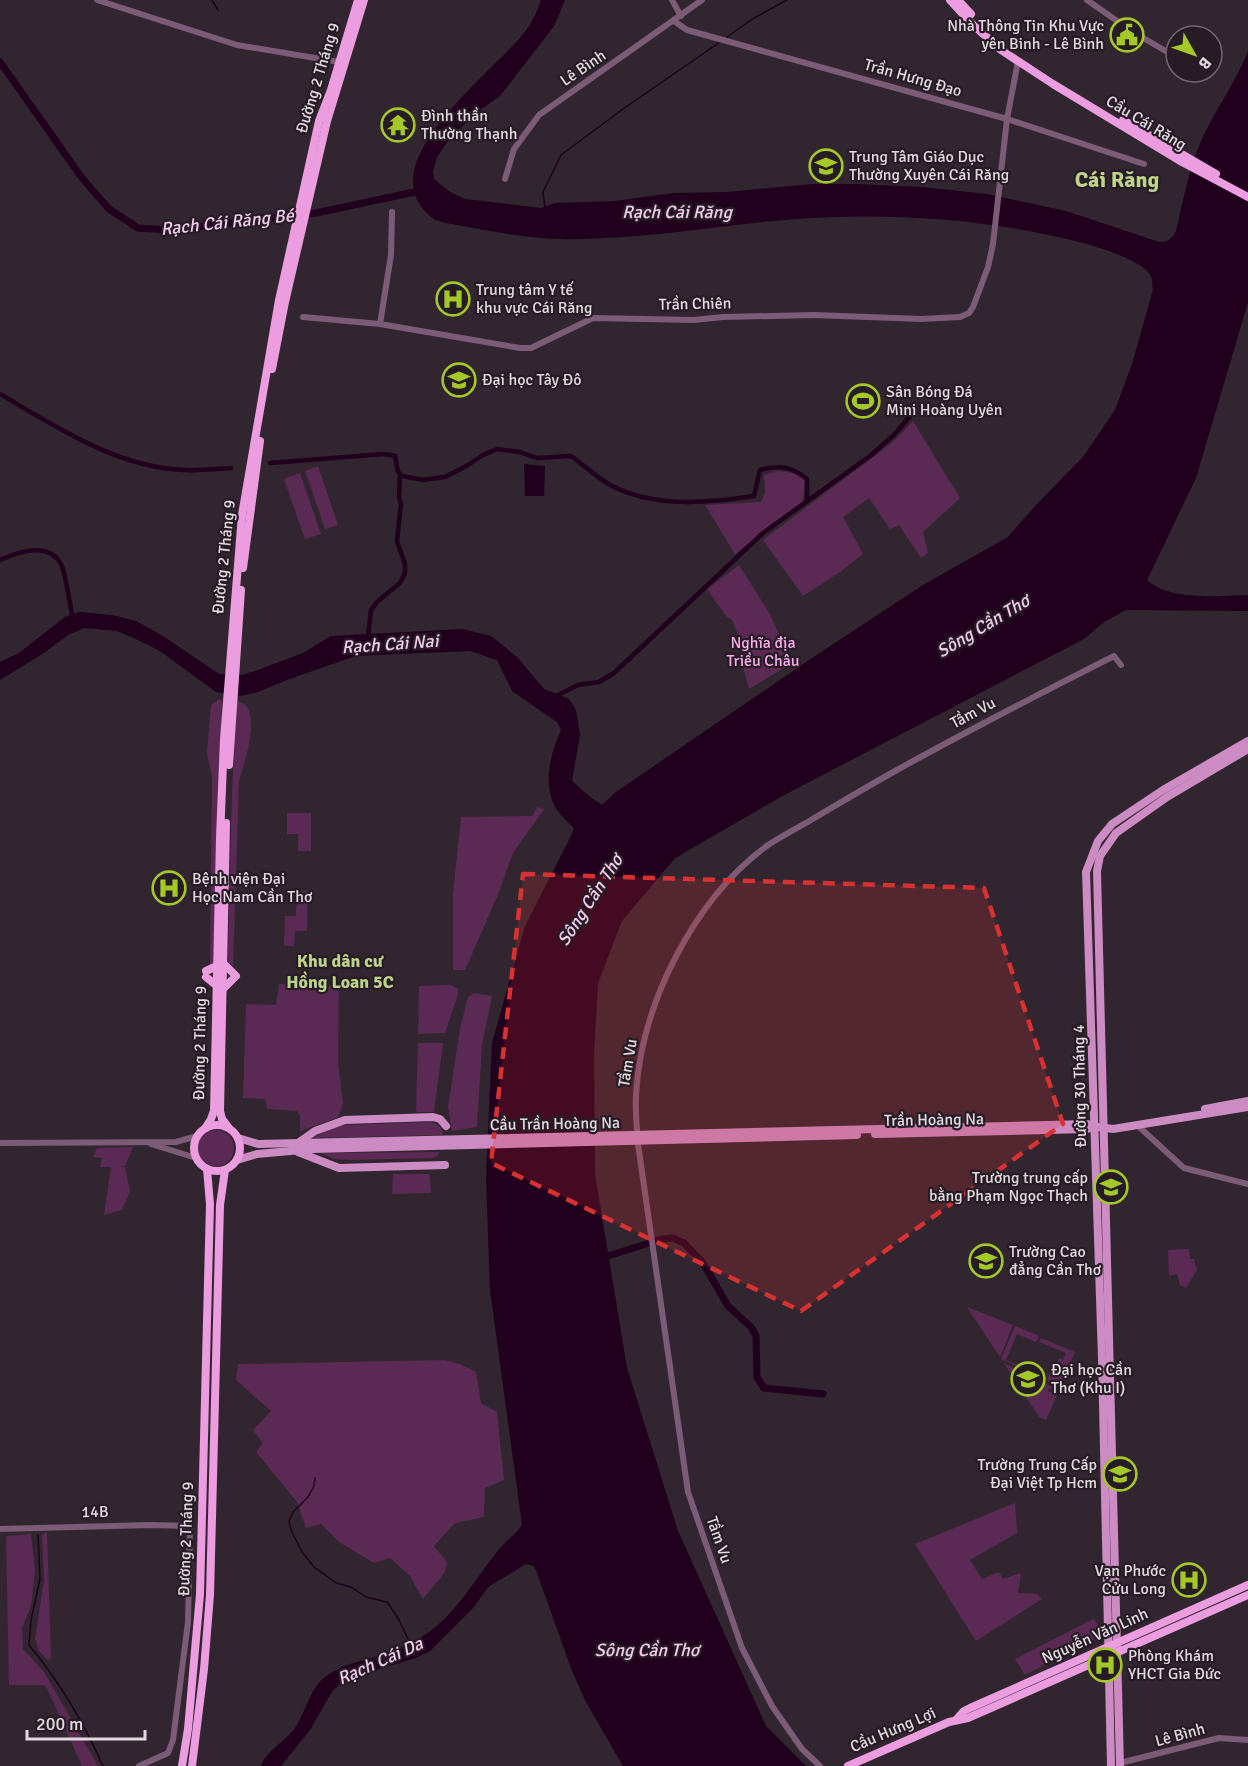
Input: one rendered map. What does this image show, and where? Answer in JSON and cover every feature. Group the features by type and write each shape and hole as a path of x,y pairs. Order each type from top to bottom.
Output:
{"highway":[{"name":"Đường 2 Tháng 9","path":"228,1127 220,1111 220,964 227,738 242,515 282,301 323,121 358,0"},
{"name":"Đường 2 Tháng 9","path":"323,121 363,0"},
{"path":"950,0 1001,50 1032,68"},
{"path":"958,0 975,20 1032,68"},
{"name":"Cầu Cái Răng","path":"1032,68 1248,191"},
{"name":"Cầu Cái Răng","path":"1032,68 1182,162 1248,197"},
{"path":"220,964 236,976 220,987 206,974 220,964"},
{"name":"Đường 2 Tháng 9","path":"206,1127 214,1111 220,987"},
{"path":"216,1125 228,1127 238,1138 240,1149 237,1160 225,1170 207,1169 196,1158 194,1147 197,1136 206,1127 216,1125"},
{"name":"Đường 2 Tháng 9","path":"182,1766 200,1594 209,1226 207,1169"},
{"name":"Đường 2 Tháng 9","path":"192,1766 210,1595 220,1205 225,1170"},
{"name":"Nguyễn Văn Linh","path":"953,1720 968,1718 1248,1585"},
{"name":"Nguyễn Văn Linh","path":"1112,1649 1248,1595"},
{"name":"Cầu Hưng Lợi","path":"848,1766 953,1720"}],"main road":[{"name":"Đường 30 Tháng 4","path":"1111,1766 1112,1649 1106,1359 1107,1127 1097,871 1100,856 1116,833 1165,794 1248,741"},
{"name":"Đường 30 Tháng 4","path":"1106,1359 1093,1126 1086,872 1093,852 1103,834 1112,824 1248,749"},
{"name":"Trần Hoàng Na","path":"1107,1127 1248,1101"},
{"name":"Trần Hoàng Na","path":"780,1134 1088,1124 1113,1129 1248,1107"},
{"path":"237,1160 297,1147 315,1131 345,1120 434,1117 440,1119 446,1126"},
{"path":"638,1134 777,1129 780,1134 777,1140 638,1144"},
{"name":"Cầu Trần Hoàng Na","path":"297,1147 780,1134"},
{"path":"238,1138 258,1144 297,1147 339,1168 445,1165"},
{"name":"Đường 30 Tháng 4","path":"1112,1649 1120,1765"}],"street":[{"path":"97,0 237,45 339,62"},
{"path":"672,0 681,15"},
{"name":"Lê Bình","path":"505,179 514,148 539,115 702,0"},
{"path":"1087,0 1164,50"},
{"name":"Trần Hưng Đạo","path":"674,21 687,30 1007,119 1144,164"},
{"name":"Trần Chiên","path":"303,317 380,324 531,348 593,318 693,320 814,315 921,319 960,317 969,313 973,307 988,267 993,244 1007,119 1018,61"},
{"path":"380,324 391,255 392,212"},
{"name":"Tầm Vu","path":"820,1766 802,1749 772,1706 742,1648 688,1492 638,1144 636,1094 643,1048 659,991 698,919 722,887 768,846 891,773 985,721 1114,656 1121,665"},
{"path":"1137,1125 1184,1168 1248,1184"},
{"path":"0,1143 181,1142 197,1136"},
{"path":"145,1142 196,1158"},
{"name":"14B","path":"0,1529 128,1525 190,1526 188,1622 173,1740 168,1753 139,1766"},
{"name":"Lê Bình","path":"1120,1765 1219,1738 1248,1740"}],"highlighted area":[{"path":"523,874 984,888 1063,1124 801,1311 491,1163"}],"green space":[{"path":"913,421 960,498 923,532 928,553 921,558 899,525 890,529 869,498 843,517 863,554 803,596 763,540 893,442"},
{"path":"318,466 338,525 325,529 305,471"},
{"path":"777,471 794,473 805,479 803,501 735,554 705,505 761,502 765,493 764,475"},
{"path":"300,473 321,534 305,539 284,479"},
{"name":"Nghĩa địa Triều Châu","path":"739,565 770,614 792,663 749,689 742,663 739,637 732,620 726,616 707,589"},
{"path":"219,699 222,700 213,965 210,966 212,777 207,753 211,705"},
{"path":"237,701 245,704 249,711 251,731 239,781 233,967 228,961 228,952"},
{"path":"537,807 544,809 513,853 497,897 465,970 453,970 453,894 461,817 532,816"},
{"path":"287,813 311,813 311,851 298,851 298,834 287,834"},
{"path":"297,891 308,891 307,931 295,931 294,946 284,946 285,916 296,916"},
{"path":"279,984 339,986 338,1063 343,1103 341,1111 337,1118 300,1131 300,1116 297,1111 267,1109 265,1099 243,1098 246,1004 276,1005"},
{"path":"451,985 458,989 458,994 445,1033 418,1034 419,986"},
{"path":"474,993 492,996 482,1045 477,1127 452,1131 448,1107 460,1029 468,997"},
{"path":"418,1043 443,1043 434,1112 417,1112 416,1110"},
{"path":"431,1122 439,1126 443,1132 442,1135 313,1138 332,1127 343,1125"},
{"path":"216,1130 229,1135 234,1148 229,1161 216,1166 203,1161 198,1148 203,1135"},
{"path":"133,1147 125,1166 120,1167 125,1167 130,1191 122,1210 104,1215 111,1167 100,1167 102,1158 93,1157 97,1148"},
{"path":"440,1152 433,1158 349,1160 334,1159 321,1153"},
{"path":"393,1174 428,1174 431,1193 392,1194"},
{"path":"1189,1249 1190,1259 1194,1259 1197,1270 1186,1288 1180,1285 1177,1274 1169,1276 1168,1250"},
{"path":"967,1307 1013,1325 1000,1357"},
{"path":"1015,1326 1039,1336 1036,1342 1017,1334 1006,1360 1047,1377 1045,1380 1001,1359"},
{"path":"1041,1338 1075,1352 1060,1387 1047,1381 1050,1372 1054,1373 1059,1358 1063,1360 1066,1353 1039,1342"},
{"path":"444,1360 460,1364 476,1372 481,1403 497,1412 504,1480 485,1488 484,1517 455,1523 434,1546 447,1562 445,1572 423,1599 410,1576 390,1558 374,1563 339,1542 321,1524 306,1528 297,1502 256,1452 263,1443 253,1430 271,1411 236,1380 238,1364"},
{"path":"1004,1363 1031,1376 1025,1391 1045,1399 1026,1391 1030,1380 1040,1384 1031,1379 1032,1377 1052,1387 1048,1391 1052,1393 1055,1388 1059,1390 1046,1420 1039,1417"},
{"path":"1015,1503 1017,1533 970,1560 982,1579 999,1572 1003,1579 1021,1573 1018,1593 1037,1594 1042,1599 976,1641 915,1544"},
{"path":"47,1532 51,1658 48,1660 39,1651 35,1639 44,1580 42,1534"},
{"path":"31,1534 35,1571 31,1606 22,1628 23,1649 44,1672 98,1766 82,1766 47,1688 43,1685 9,1685 6,1536"},
{"path":"1093,1619 1100,1627 1099,1637 1025,1675 1015,1659"}],"water":[{"name":"Sông Cần Thơ","path":"541,0 565,0 554,26 500,96 480,110 450,138 437,157 433,171 434,179 450,192 465,199 541,208 555,203 615,201 674,193 727,192 813,184 922,187 987,194 1066,211 1159,242 1165,241 1171,238 1176,231 1201,141 1248,51 1248,302 1196,478 1147,580 1157,587 1181,594 1248,595 1248,611 1126,610 1104,622 1084,639 784,795 675,858 622,921 598,983 594,1056 595,1174 627,1368 678,1531 766,1726 806,1766 623,1766 586,1702 572,1671 536,1570 534,1566 526,1564 488,1587 474,1607 430,1651 416,1658 356,1676 333,1690 310,1730 281,1766 261,1766 267,1755 295,1728 311,1695 324,1678 342,1667 396,1650 429,1632 450,1613 503,1545 522,1525 490,1290 486,1178 492,1043 525,926 574,828 557,810 550,791 549,770 561,730 557,722 512,691 497,660 470,651 355,656 258,692 241,696 216,692 160,651 117,631 84,628 68,635 0,680 0,662 19,653 65,617 79,612 112,615 136,621 163,636 219,674 242,675 258,670 303,653 331,636 462,629 491,636 517,657 544,689 569,699 576,710 580,735 572,781 602,805 616,792 809,660 923,585 1008,537 1083,457 1115,410 1132,364 1153,290 1151,276 1146,270 1131,260 1103,249 1051,235 942,219 869,216 795,219 619,238 589,239 540,238 435,220 417,198 414,174 423,148 440,122 524,33"},
{"path":"524,464 545,466 544,496 525,496"}],"waterway":[{"path":"212,0 218,10"},
{"path":"727,37 754,18 787,0"},
{"path":"545,208 543,192 561,155 720,42"},
{"name":"Rạch Cái Răng Bé","path":"0,62 82,178 109,209 138,228 170,230 316,213 424,190"},
{"path":"0,394 88,444 135,462 160,468 185,470 231,468"},
{"path":"554,697 578,685 599,682 614,673 763,533 870,456 895,434 911,415"},
{"path":"270,463 383,454 395,456 398,472 402,476 423,480 445,477 497,449 520,452 537,458 571,456 612,486 646,498 682,502 754,496 760,470 780,467 795,471 807,479 807,500"},
{"name":"Rạch Cái Nai","path":"368,637 371,610 378,601 400,583 405,573 405,564 397,541 401,504 400,474"},
{"path":"0,560 32,550 49,553 55,557 63,568 73,620"},
{"path":"608,1256 662,1239 673,1238 684,1243 703,1263 728,1306 751,1327 756,1336 757,1377 764,1388 823,1394"},
{"name":"Rạch Cái Da","path":"315,1478 314,1486 308,1497 293,1512 289,1521 302,1552 314,1567 336,1583 351,1587 366,1597 387,1602 398,1618 411,1645"},
{"path":"38,1535 40,1579 31,1620 29,1645 51,1673 70,1703 103,1766"}],"place":[{"name":"Nhà Thông Tin Khu Vực yên Binh - Lê Bình","path":"1127,35"},
{"name":"Đình thần Thường Thạnh","path":"398,125"},
{"name":"Trung Tâm Giáo Dục Thường Xuyên Cái Răng","path":"826,166"},
{"name":"Trung tâm Y tế khu vực Cái Răng","path":"453,299"},
{"name":"Đại học Tây Đô","path":"459,380"},
{"name":"Sân Bóng Đá Mini Hoàng Uyên","path":"863,401"},
{"name":"Bệnh viện Đại Học Nam Cần Thơ","path":"169,888"},
{"name":"Trường trung cấp bằng Phạm Ngọc Thạch","path":"1111,1187"},
{"name":"Trường Cao đẳng Cần Thơ","path":"986,1261"},
{"name":"Đại học Cần Thơ (Khu I)","path":"1028,1379"},
{"name":"Trường Trung Cấp Đại Việt Tp Hcm","path":"1120,1474"},
{"name":"Vạn Phước Cửu Long","path":"1189,1580"},
{"name":"Phòng Khám YHCT Gia Đức","path":"1105,1665"}],"district":[{"name":"Cái Răng","path":"1117,179"},
{"name":"Khu dân cư Hồng Loan 5C","path":"340,971"}],"water label":[{"name":"Rạch Cái Răng","path":"677,212"}]}
